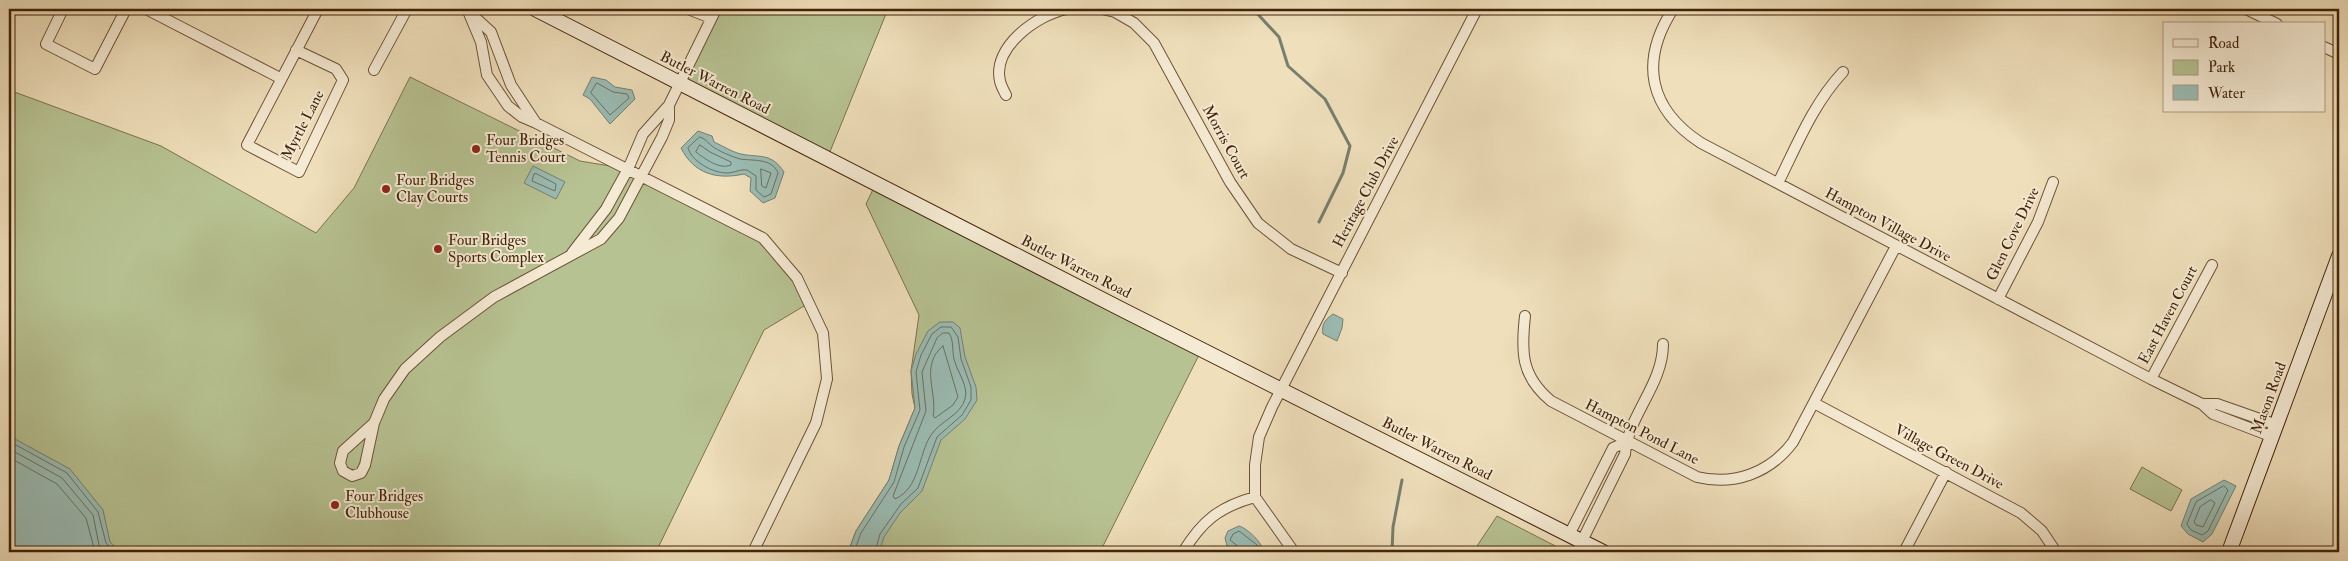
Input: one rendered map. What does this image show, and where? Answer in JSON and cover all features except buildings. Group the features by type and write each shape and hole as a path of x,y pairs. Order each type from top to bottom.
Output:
{"main road":[{"name":"Butler Warren Road","path":"535,9 1603,552"},
{"name":"Mason Road","path":"2230,552 2339,256"}],"street":[{"path":"63,9 46,44 95,69 126,9"},
{"path":"146,9 280,78"},
{"name":"Myrtle Lane","path":"296,50 336,69 343,80 299,172 247,145 280,78 318,9"},
{"path":"374,70 406,9"},
{"path":"569,258 606,209 628,169 642,134 669,104 713,14 688,9"},
{"path":"1006,95 999,75 1008,48 1016,37 1033,22 1066,9"},
{"name":"Morris Court","path":"1102,9 1115,12 1134,23 1154,43 1230,182 1258,223 1291,249 1342,273"},
{"name":"Heritage Club Drive","path":"1255,497 1255,466 1259,437 1477,9"},
{"name":"Hampton Village Drive","path":"1673,9 1661,30 1652,58 1654,81 1665,109 1684,132 1702,144 2151,379 2202,404 2217,404 2275,431"},
{"path":"2246,9 2265,13 2275,22"},
{"path":"465,10 481,42 487,75 508,106 522,117 763,238 797,278 823,333 827,379 816,423 753,552"},
{"path":"465,10 491,32 511,85 536,123"},
{"path":"2326,48 2339,54"},
{"path":"1778,184 1817,106 1843,72"},
{"path":"374,422 343,451 340,463 343,471 352,476 361,473 365,465 374,422 384,399 405,368 440,336 494,297 601,239 619,218 665,128 668,120 669,104"},
{"name":"Glen Cove Drive","path":"1998,299 2038,222 2053,182"},
{"name":"Hampton Pond Lane","path":"1525,316 1522,344 1524,359 1536,386 1551,401 1626,442 1697,477 1718,480 1740,478 1767,468 1793,442 1896,246"},
{"name":"East Haven Court","path":"2151,379 2212,265"},
{"path":"1582,541 1625,454 1626,442 1657,378 1663,358 1664,344"},
{"name":"Village Green Drive","path":"1814,403 1946,472 2032,521 2042,531 2056,552"},
{"path":"1569,535 1613,448 1626,442"},
{"path":"1904,552 1946,472"},
{"path":"1183,552 1194,535 1214,514 1238,502 1255,497 1294,552"}],"green space":[{"path":"716,9 888,9 827,159 679,83"},
{"path":"410,77 580,161 628,169 763,238 809,303 764,330 656,552 9,552 9,90 161,146 316,233 354,188"},
{"path":"876,183 1202,349 1100,552 848,552 856,531 889,480 899,446 915,408 911,371 919,315 866,204"},
{"path":"2142,467 2182,490 2171,511 2130,489"},
{"path":"1497,516 1567,552 1473,552"}],"water":[{"path":"592,77 606,80 615,87 632,90 635,99 610,124 590,99 583,95"},
{"path":"698,131 712,136 714,142 734,152 764,157 774,161 784,172 775,198 763,203 750,191 751,178 744,174 734,176 716,175 707,173 693,164 681,148"},
{"path":"533,166 565,182 556,199 524,183"},
{"path":"1333,314 1343,319 1337,341 1323,334 1325,322"},
{"path":"940,322 953,322 960,328 965,357 976,387 977,400 965,419 941,440 922,491 900,513 884,537 879,552 848,552 856,531 889,480 899,446 915,408 911,371 916,354 928,331"},
{"path":"15,439 70,469 103,510 110,542 121,552 9,552 9,441"},
{"path":"2224,480 2236,486 2212,534 2203,542 2188,534 2181,526 2191,499"},
{"path":"1239,526 1254,537 1261,545 1263,552 1239,552 1227,546 1225,538 1228,531"}],"waterway":[{"path":"1253,9 1279,37 1288,66 1325,99 1350,146 1343,173 1319,222"},
{"path":"1392,552 1393,527 1402,480"}],"place":[{"name":"Four Bridges Tennis Court","path":"476,149"},
{"name":"Four Bridges Clay Courts","path":"386,189"},
{"name":"Four Bridges Sports Complex","path":"438,249"},
{"name":"Four Bridges Clubhouse","path":"335,505"}]}
